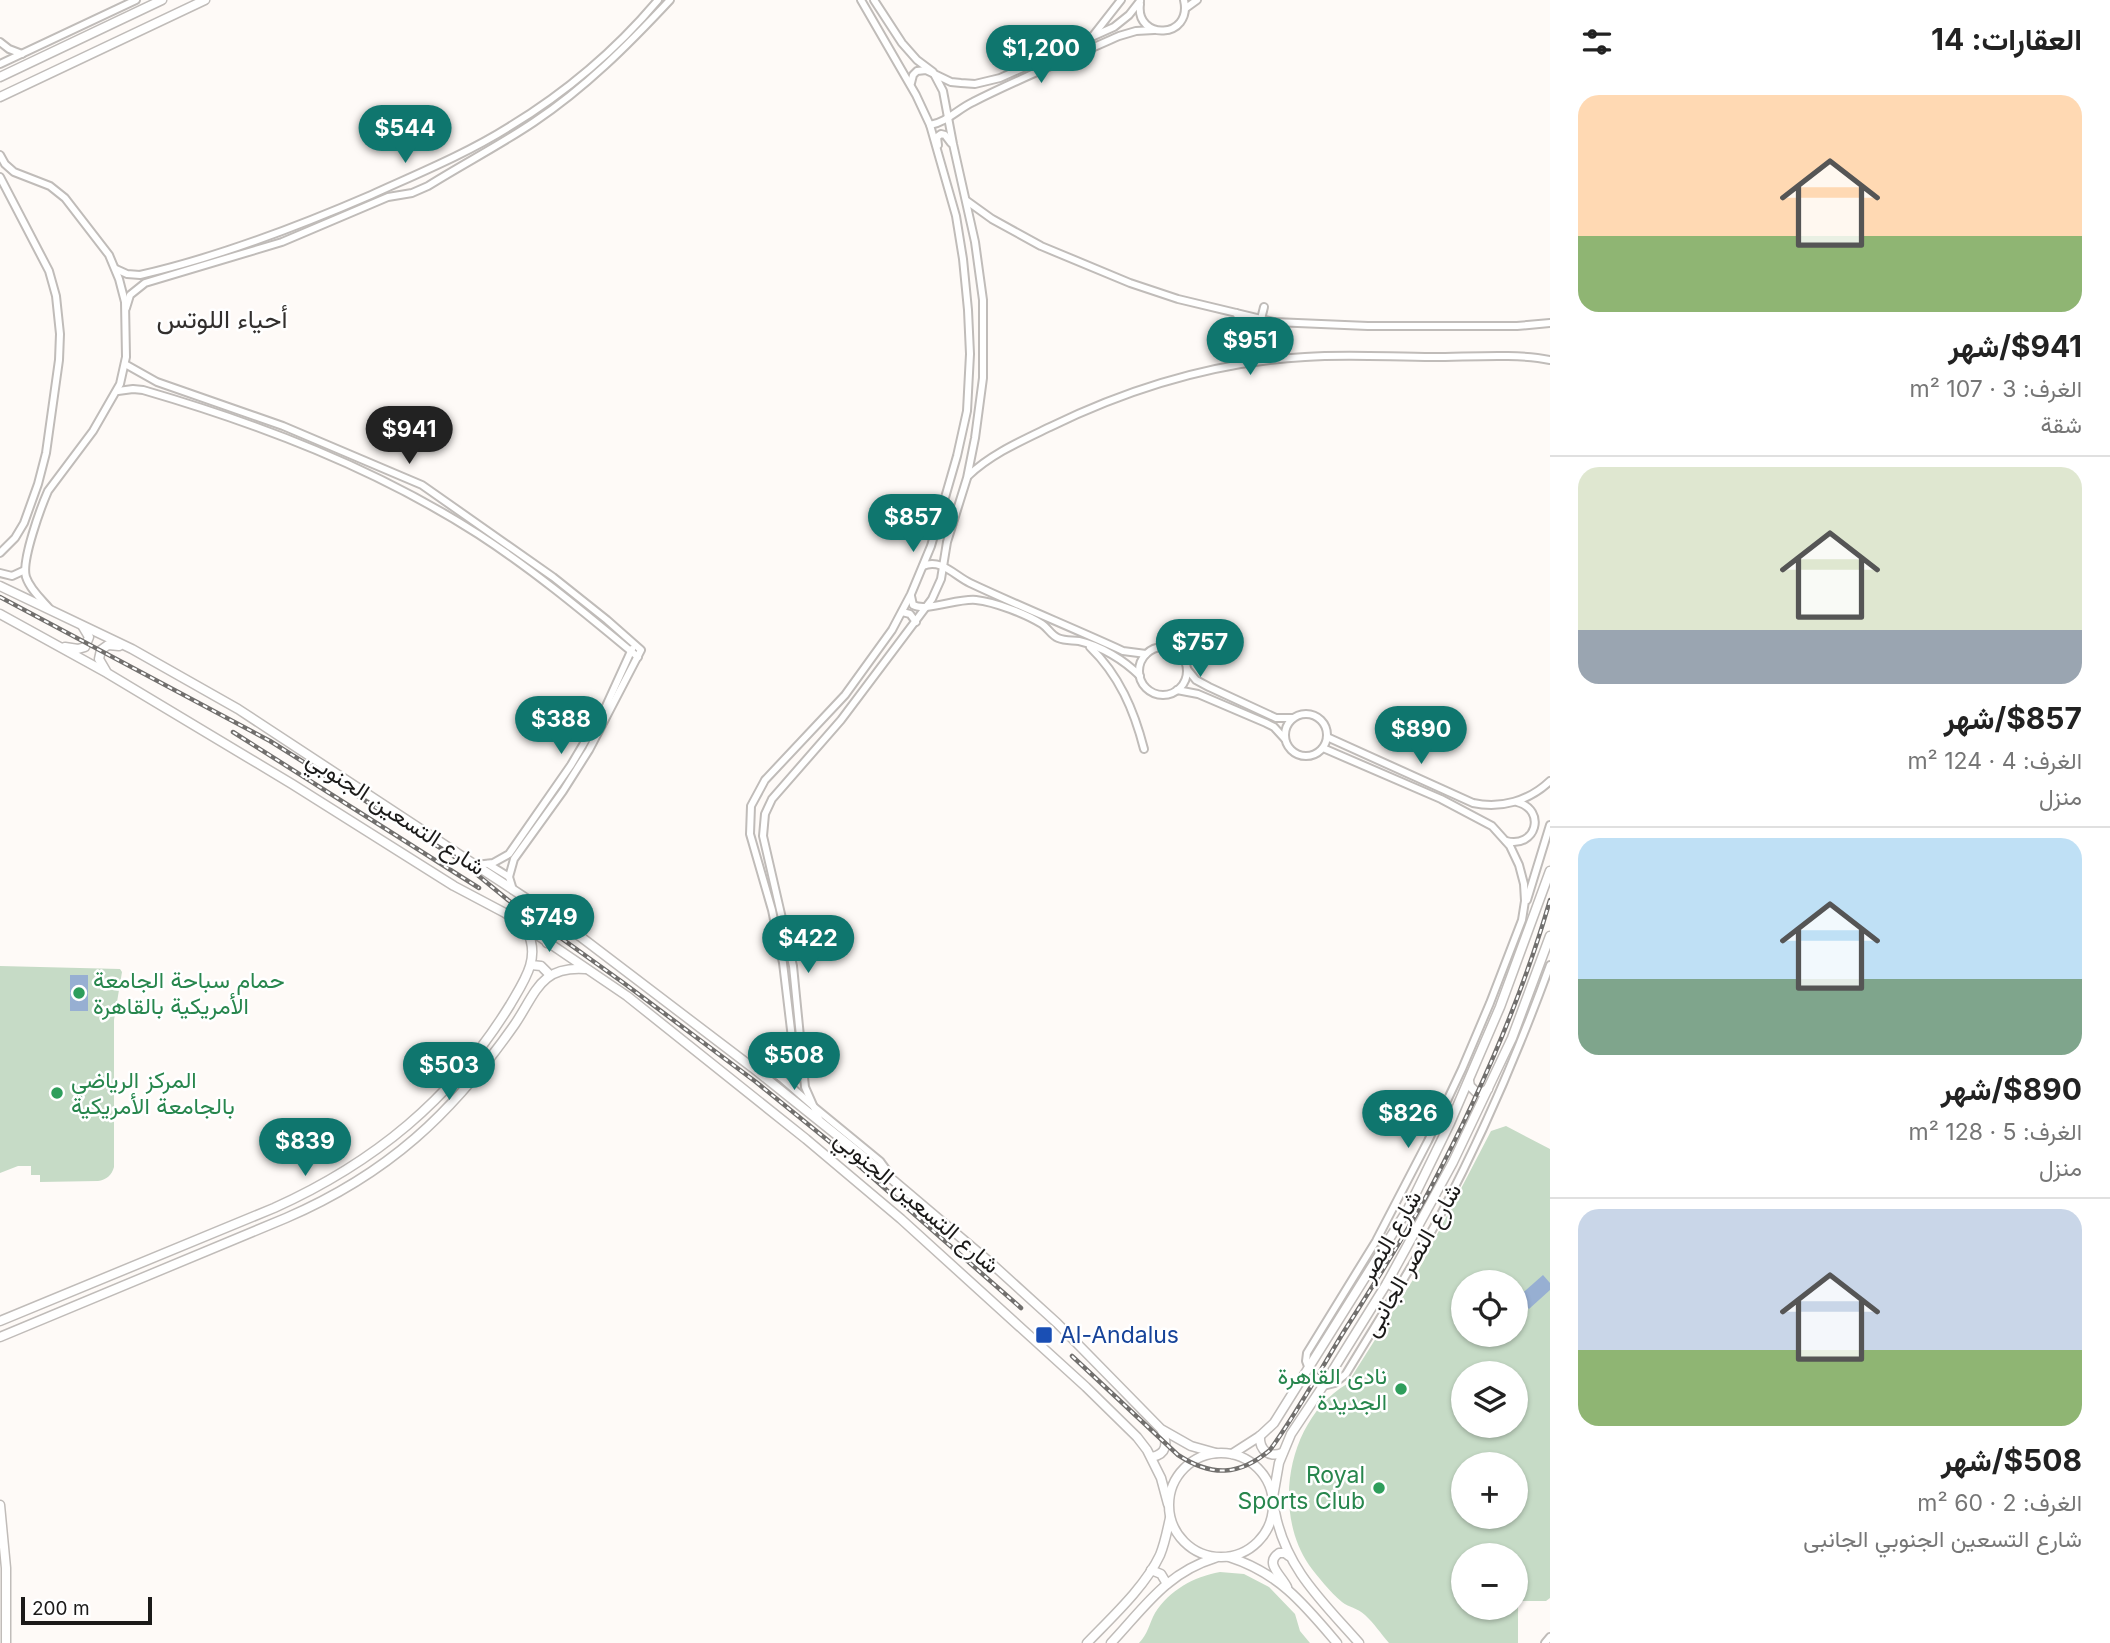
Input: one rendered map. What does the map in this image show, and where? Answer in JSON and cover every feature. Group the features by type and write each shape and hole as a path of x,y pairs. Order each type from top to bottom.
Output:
{"main road":[{"path":"0,77 162,0"},
{"path":"0,97 205,0"},
{"name":"شارع التسعين الجنوبي","path":"0,586 132,649 238,709 562,922 753,1068 894,1181 1057,1323 1161,1429 1191,1446 1216,1453"},
{"name":"شارع التسعين الجنوبي","path":"0,614 107,673 299,788 454,886 496,907 627,996 901,1219 1086,1387 1152,1457 1168,1504"},
{"path":"59,646 78,649 85,647 89,640 88,635 80,624"},
{"path":"107,673 99,659 103,648 111,645 132,649"},
{"name":"شارع النصر","path":"1232,1454 1260,1436 1274,1423 1408,1209 1469,1081 1500,1007 1550,871"},
{"path":"1522,919 1532,924"},
{"path":"547,943 562,922"},
{"path":"0,1321 316,1189 378,1150 448,1088 497,1025 519,991 531,965 533,948 526,928"},
{"name":"شارع النصر","path":"1273,1501 1282,1452 1424,1219 1511,1038 1550,939"},
{"path":"531,965 541,966 550,975"},
{"path":"0,1337 198,1256 315,1205 346,1188 385,1163 459,1097 502,1042 534,990 550,975 570,969 589,970"},
{"path":"1490,1003 1500,1007"},
{"path":"1511,1038 1520,1042"},
{"path":"1469,1081 1476,1091 1488,1089"},
{"path":"448,1088 450,1096 459,1097"},
{"path":"429,1107 437,1110 437,1119"},
{"path":"1450,1123 1462,1121 1469,1130"},
{"path":"1374,1245 1382,1251"},
{"path":"1387,1283 1398,1289"},
{"path":"1152,1457 1161,1454 1166,1448 1161,1429"},
{"path":"1260,1436 1260,1445 1265,1452 1273,1455 1282,1452"},
{"path":"1337,1643 1302,1602 1257,1568 1228,1557 1196,1552 1186,1545 1174,1528 1168,1504 1174,1482 1183,1468 1198,1458 1216,1453 1232,1454 1249,1460 1256,1466 1270,1485 1278,1526 1289,1556 1304,1581 1359,1643"},
{"path":"1228,1557 1249,1549 1263,1536 1270,1523 1273,1501"},
{"path":"0,1505 6,1568 6,1643"},
{"path":"1087,1643 1116,1614 1151,1570 1163,1548 1170,1518"},
{"path":"1288,1589 1272,1562 1273,1557 1279,1553 1289,1556"},
{"path":"1111,1643 1167,1584 1187,1569 1218,1557"},
{"path":"1151,1570 1161,1574 1167,1584"}],"street":[{"path":"0,64 136,0"},
{"path":"116,270 140,275 192,261 304,222 475,147 510,127 565,89 624,37 658,0"},
{"path":"126,307 130,295 145,283 282,242 387,197 418,191 438,180 533,123 584,86 670,0"},
{"path":"804,1074 794,1079 790,1071 794,1055 783,962 772,910 750,834 751,809 765,780 845,695 892,630 931,546 967,411 970,354 968,310 956,216 930,125 905,64 861,0"},
{"path":"874,0 912,55 951,82 975,84 1000,78 1114,27 1124,20 1140,0"},
{"path":"1090,38 1121,0"},
{"path":"1140,0 1141,18 1154,30"},
{"path":"930,125 940,123 971,103 1004,87 1130,32 1165,31 1175,27 1181,22 1185,4 1197,0"},
{"path":"1124,20 1130,26 1130,32"},
{"path":"0,42 22,54"},
{"path":"905,64 912,55"},
{"path":"911,83 917,71 933,72"},
{"path":"821,1123 805,1087 793,966 762,831 769,804 841,720 927,607 937,589 944,551 967,478 981,397 984,318 967,201 943,91 933,72"},
{"path":"1000,78 1004,87"},
{"path":"938,153 939,135 945,135 953,144"},
{"path":"0,155 13,172 50,186 65,198 104,248 122,286 126,307 125,364 118,391 93,431 48,491 27,556 25,570 31,586 49,608"},
{"path":"432,167 438,180"},
{"path":"0,177 49,271 58,309 60,334 46,453 38,484 24,523 15,538 0,553"},
{"path":"402,193 401,185 404,180"},
{"path":"967,201 992,219 1041,246 1105,273 1178,299 1274,322 1368,326 1537,326 1550,323"},
{"path":"1261,319 1264,307"},
{"path":"1233,365 1242,354 1245,340 1243,327 1236,313"},
{"path":"1450,315 1451,326"},
{"path":"1274,322 1269,326 1264,338 1267,351 1276,359"},
{"path":"1537,326 1550,330"},
{"path":"1540,358 1550,352"},
{"path":"967,478 985,461 1000,452 1098,406 1186,375 1233,365 1332,356 1550,360"},
{"path":"125,364 157,382 283,426 422,485 550,580 633,648 640,650 589,750 514,859 509,877 513,891"},
{"path":"118,391 143,390 218,413 260,427 350,465 419,500 550,580"},
{"path":"931,546 944,551"},
{"path":"923,566 935,563 943,566 967,582 1123,651 1146,654 1159,648 1173,649 1181,655 1196,680 1271,716 1282,719 1305,714 1315,716 1325,725 1328,737 1323,748 1315,755 1302,756 1291,750 1274,727 1198,694 1177,690"},
{"path":"0,573 12,576 25,570"},
{"path":"911,594 914,604 920,608 962,599 985,601 1040,623 1059,639 1086,643 1123,662 1140,676"},
{"path":"901,612 910,614 916,622"},
{"path":"1086,643 1121,686 1135,717 1144,749"},
{"path":"476,865 498,861 509,854 557,786 606,706 633,648"},
{"path":"1146,654 1140,666 1140,676 1143,685 1155,693 1164,695 1177,690 1184,683 1187,668"},
{"path":"1285,740 1285,730 1293,718"},
{"path":"1328,737 1466,802 1492,805 1522,803 1534,815 1532,832 1525,839 1515,842 1506,840"},
{"path":"1323,748 1483,820 1497,830 1513,852 1523,877 1524,909"},
{"path":"1515,802 1533,794 1550,781"},
{"path":"1524,909 1550,825"},
{"path":"488,864 509,877"},
{"path":"760,868 770,865"},
{"name":"شارع النصر الجانبى","path":"1308,1369 1307,1353 1374,1245 1437,1124 1490,1003 1524,909"},
{"name":"شارع النصر الجانبى","path":"1323,1387 1335,1383 1346,1374 1440,1215 1520,1042 1550,965"},
{"path":"753,1068 768,1070 780,1077 880,1161 894,1181"},
{"path":"780,1077 790,1071"},
{"path":"1545,1643 1550,1637"}],"green space":[{"name":"المركز الرياضي بالجامعة الأمريكية","path":"0,966 120,969 122,972 114,1020 114,1167 104,1180 40,1182 40,1175 31,1175 31,1166 18,1166 0,1173"},
{"name":"نادى القاهرة الجديدة","path":"1506,1126 1550,1149 1550,1598 1546,1601 1528,1601 1528,1543 1451,1543 1451,1620 1518,1620 1518,1643 1389,1643 1365,1615 1344,1604 1333,1594 1309,1565 1297,1543 1289,1492 1299,1441 1311,1419 1327,1399 1347,1384 1416,1275 1491,1131"},
{"path":"1220,1572 1244,1574 1269,1587 1295,1614 1300,1631 1310,1643 1139,1643 1155,1613 1175,1591 1201,1577"}],"water":[{"name":"حمام سباحة الجامعة الأمريكية بالقاهرة","path":"70,975 88,975 88,1011 70,1011"},
{"path":"1543,1275 1550,1283 1550,1290 1529,1309 1528,1288"}],"railway":[{"path":"0,597 270,741 458,859 508,900 756,1082 857,1164 1021,1308"},
{"path":"233,732 479,888"},
{"path":"1072,1356 1178,1455 1190,1462 1214,1470 1236,1469 1259,1459 1270,1450 1397,1246 1446,1158 1512,1013 1550,900"}],"place":[{"name":"حمام سباحة الجامعة الأمريكية بالقاهرة","path":"79,993"},
{"name":"المركز الرياضي بالجامعة الأمريكية","path":"57,1093"},
{"name":"Al-Andalus","path":"1044,1335"},
{"name":"نادى القاهرة الجديدة","path":"1401,1389"},
{"name":"Royal Sports Club","path":"1379,1488"}],"district":[{"name":"أحياء اللوتس","path":"222,318"}]}
